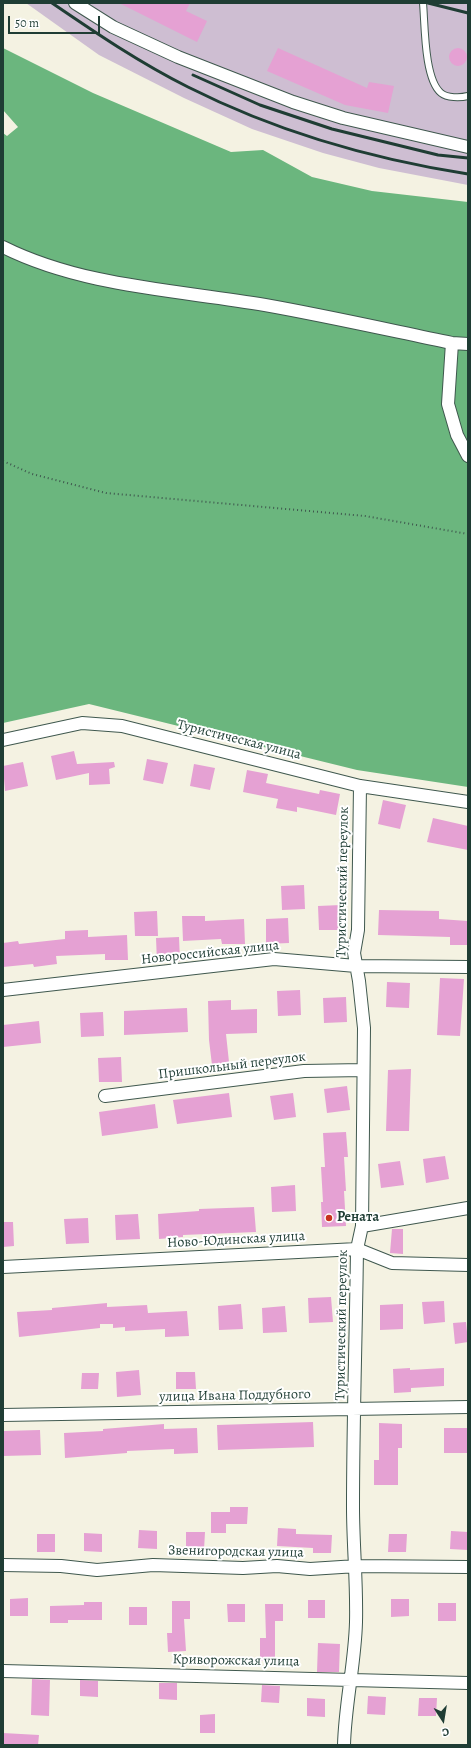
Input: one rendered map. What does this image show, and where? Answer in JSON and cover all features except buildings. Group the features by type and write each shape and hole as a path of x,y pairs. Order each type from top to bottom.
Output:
{"street":[{"path":"75,3 113,27 178,57 293,102 343,118 468,147"},
{"path":"3,248 44,264 89,277 265,305 452,343 468,344"},
{"path":"452,343 448,404 457,435 468,456"},
{"name":"Туристическая улица","path":"3,740 82,722 122,726 360,786 468,802"},
{"name":"Туристический переулок","path":"344,1745 345,1720 352,1679 356,1623 356,1566 353,1508 357,1249 362,1226 364,1028 360,981 354,953 358,930 360,786"},
{"name":"Новороссийская улица","path":"3,990 274,959 356,966 468,967"},
{"name":"Пришкольный переулок","path":"105,1096 304,1071 363,1070"},
{"path":"362,1226 468,1208"},
{"name":"Ново-Юдинская улица","path":"3,1267 357,1249 392,1263 468,1266"},
{"name":"улица Ивана Поддубного","path":"3,1415 468,1407"},
{"name":"Звенигородская улица","path":"3,1565 60,1566 97,1570 153,1565 243,1568 277,1566 310,1569 356,1566 468,1567"},
{"name":"Криворожская улица","path":"3,1671 468,1683"}],"lane":[{"path":"423,3 428,57 436,87 442,94 451,97 468,96"}],"path":[{"path":"3,461 32,474 106,493 365,516 468,534"}],"shaded area":[{"path":"26,3 468,3 468,185 379,168 323,153 252,129 184,98 99,55"}],"green space":[{"path":"3,48 93,93 231,152 263,150 312,177 372,191 468,202 468,787 357,770 89,704 3,723 3,133 7,136 18,127 3,110"}],"railway":[{"path":"52,3 135,58 188,87 255,117 290,130 360,151 432,168 468,174"},
{"path":"428,3 468,13"},
{"path":"193,75 260,105 332,129 438,155 468,158"}],"place":[{"name":"Рената","path":"329,1218"}]}
